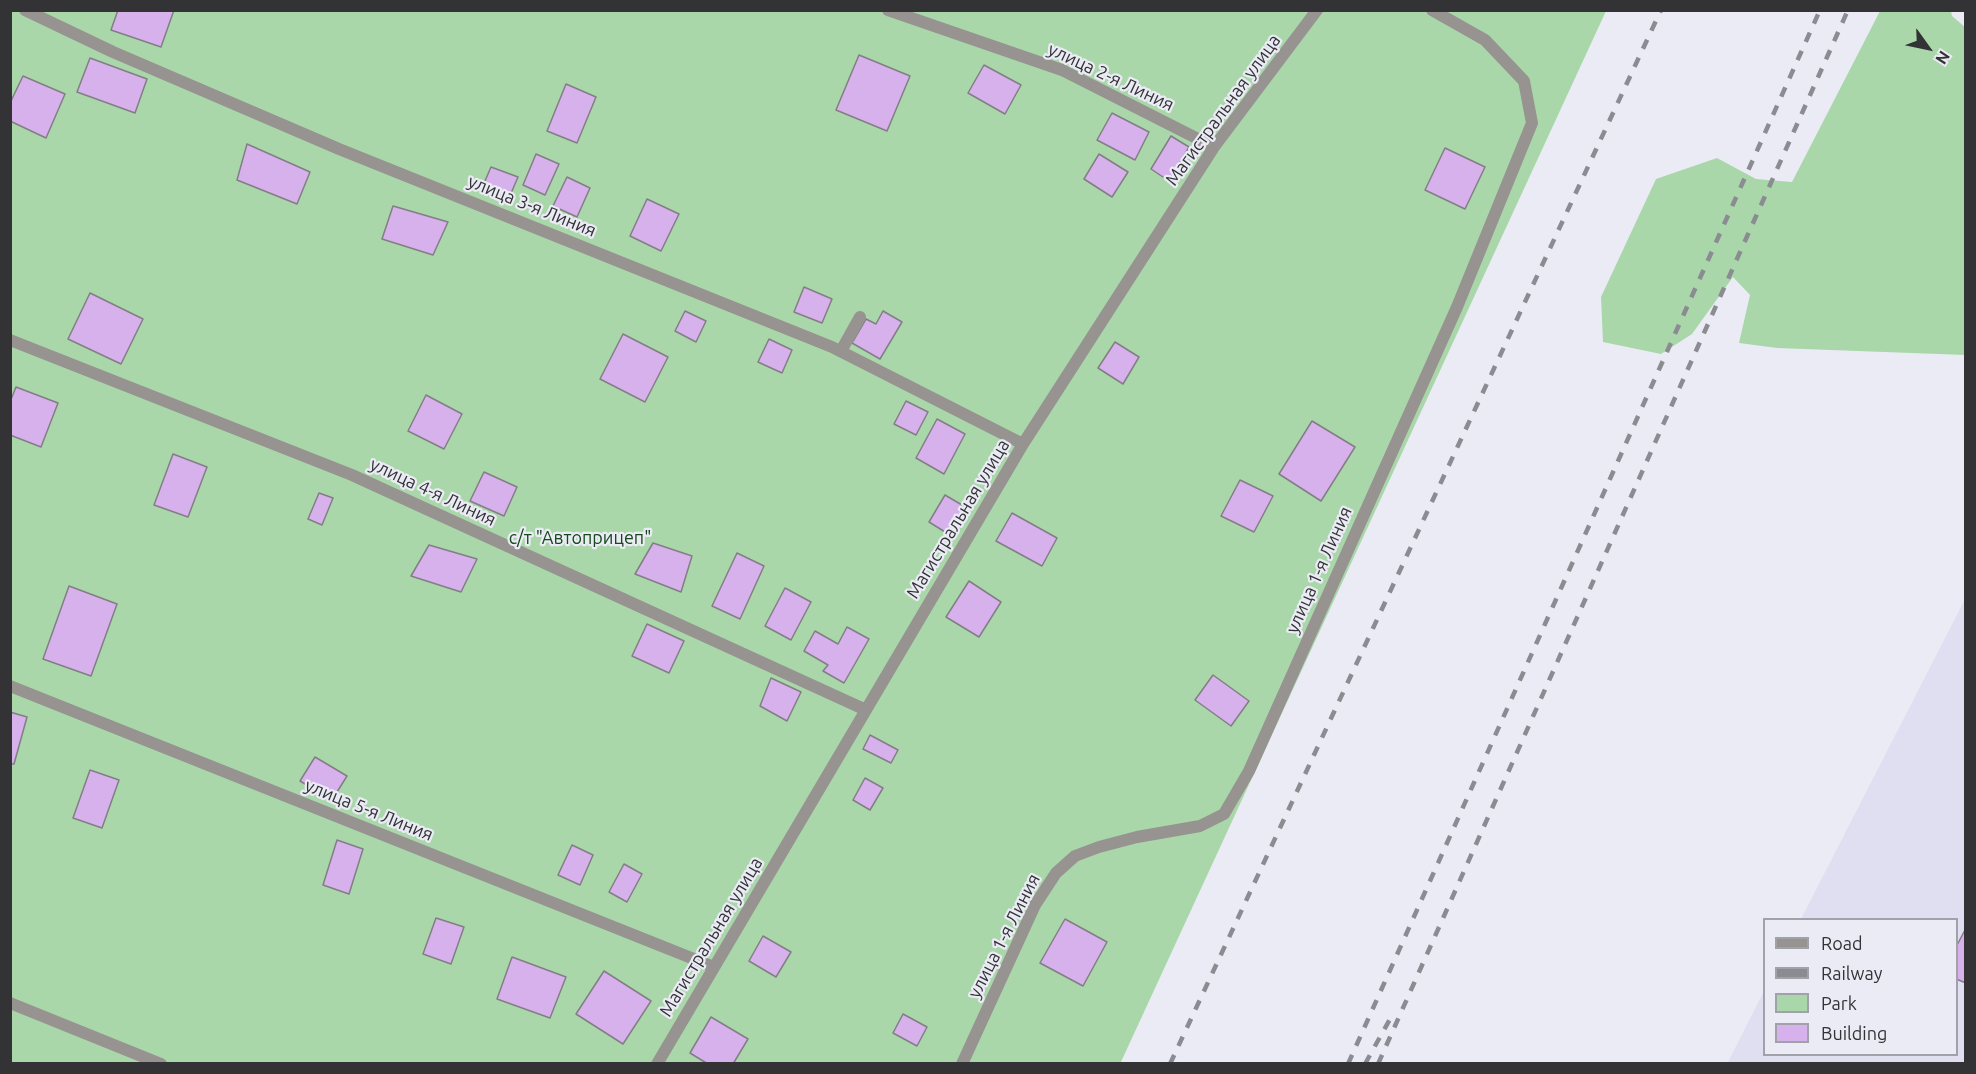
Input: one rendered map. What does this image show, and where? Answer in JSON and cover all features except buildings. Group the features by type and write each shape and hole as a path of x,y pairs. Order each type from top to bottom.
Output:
{"street":[{"name":"улица 3-я Линия","path":"25,10 113,52 339,149 841,351 1023,444"},
{"name":"улица 2-я Линия","path":"888,10 1062,70 1214,147"},
{"name":"Магистральная улица","path":"657,1064 1023,444 1214,147 1317,10"},
{"name":"улица 1-я Линия","path":"962,1064 1035,905 1056,873 1075,856 1099,847 1137,837 1200,826 1224,814 1249,771 1443,339 1532,123 1524,81 1485,40 1432,10"},
{"path":"841,351 860,317"},
{"name":"улица 4-я Линия","path":"10,340 352,475 866,710"},
{"name":"улица 5-я Линия","path":"10,686 714,967"},
{"path":"10,1003 161,1064"}],"shaded area":[{"path":"1965,599 1965,1063 1727,1064 1763,993 1763,1056 1958,1056 1958,918 1802,918"}],"green space":[{"name":"с/т \"Автоприцеп\"","path":"10,11 1606,11 1120,1064 11,1063"},
{"path":"1880,11 1951,11 1952,16 1965,27 1965,355 1777,348 1739,343 1750,295 1733,277 1692,334 1661,354 1603,342 1601,297 1656,179 1717,158 1756,179 1792,182"}],"railway":[{"path":"1170,1064 1661,10"},
{"path":"1348,1064 1820,10"},
{"path":"1378,1064 1848,10"},
{"path":"1365,1064 1390,1019"}]}
